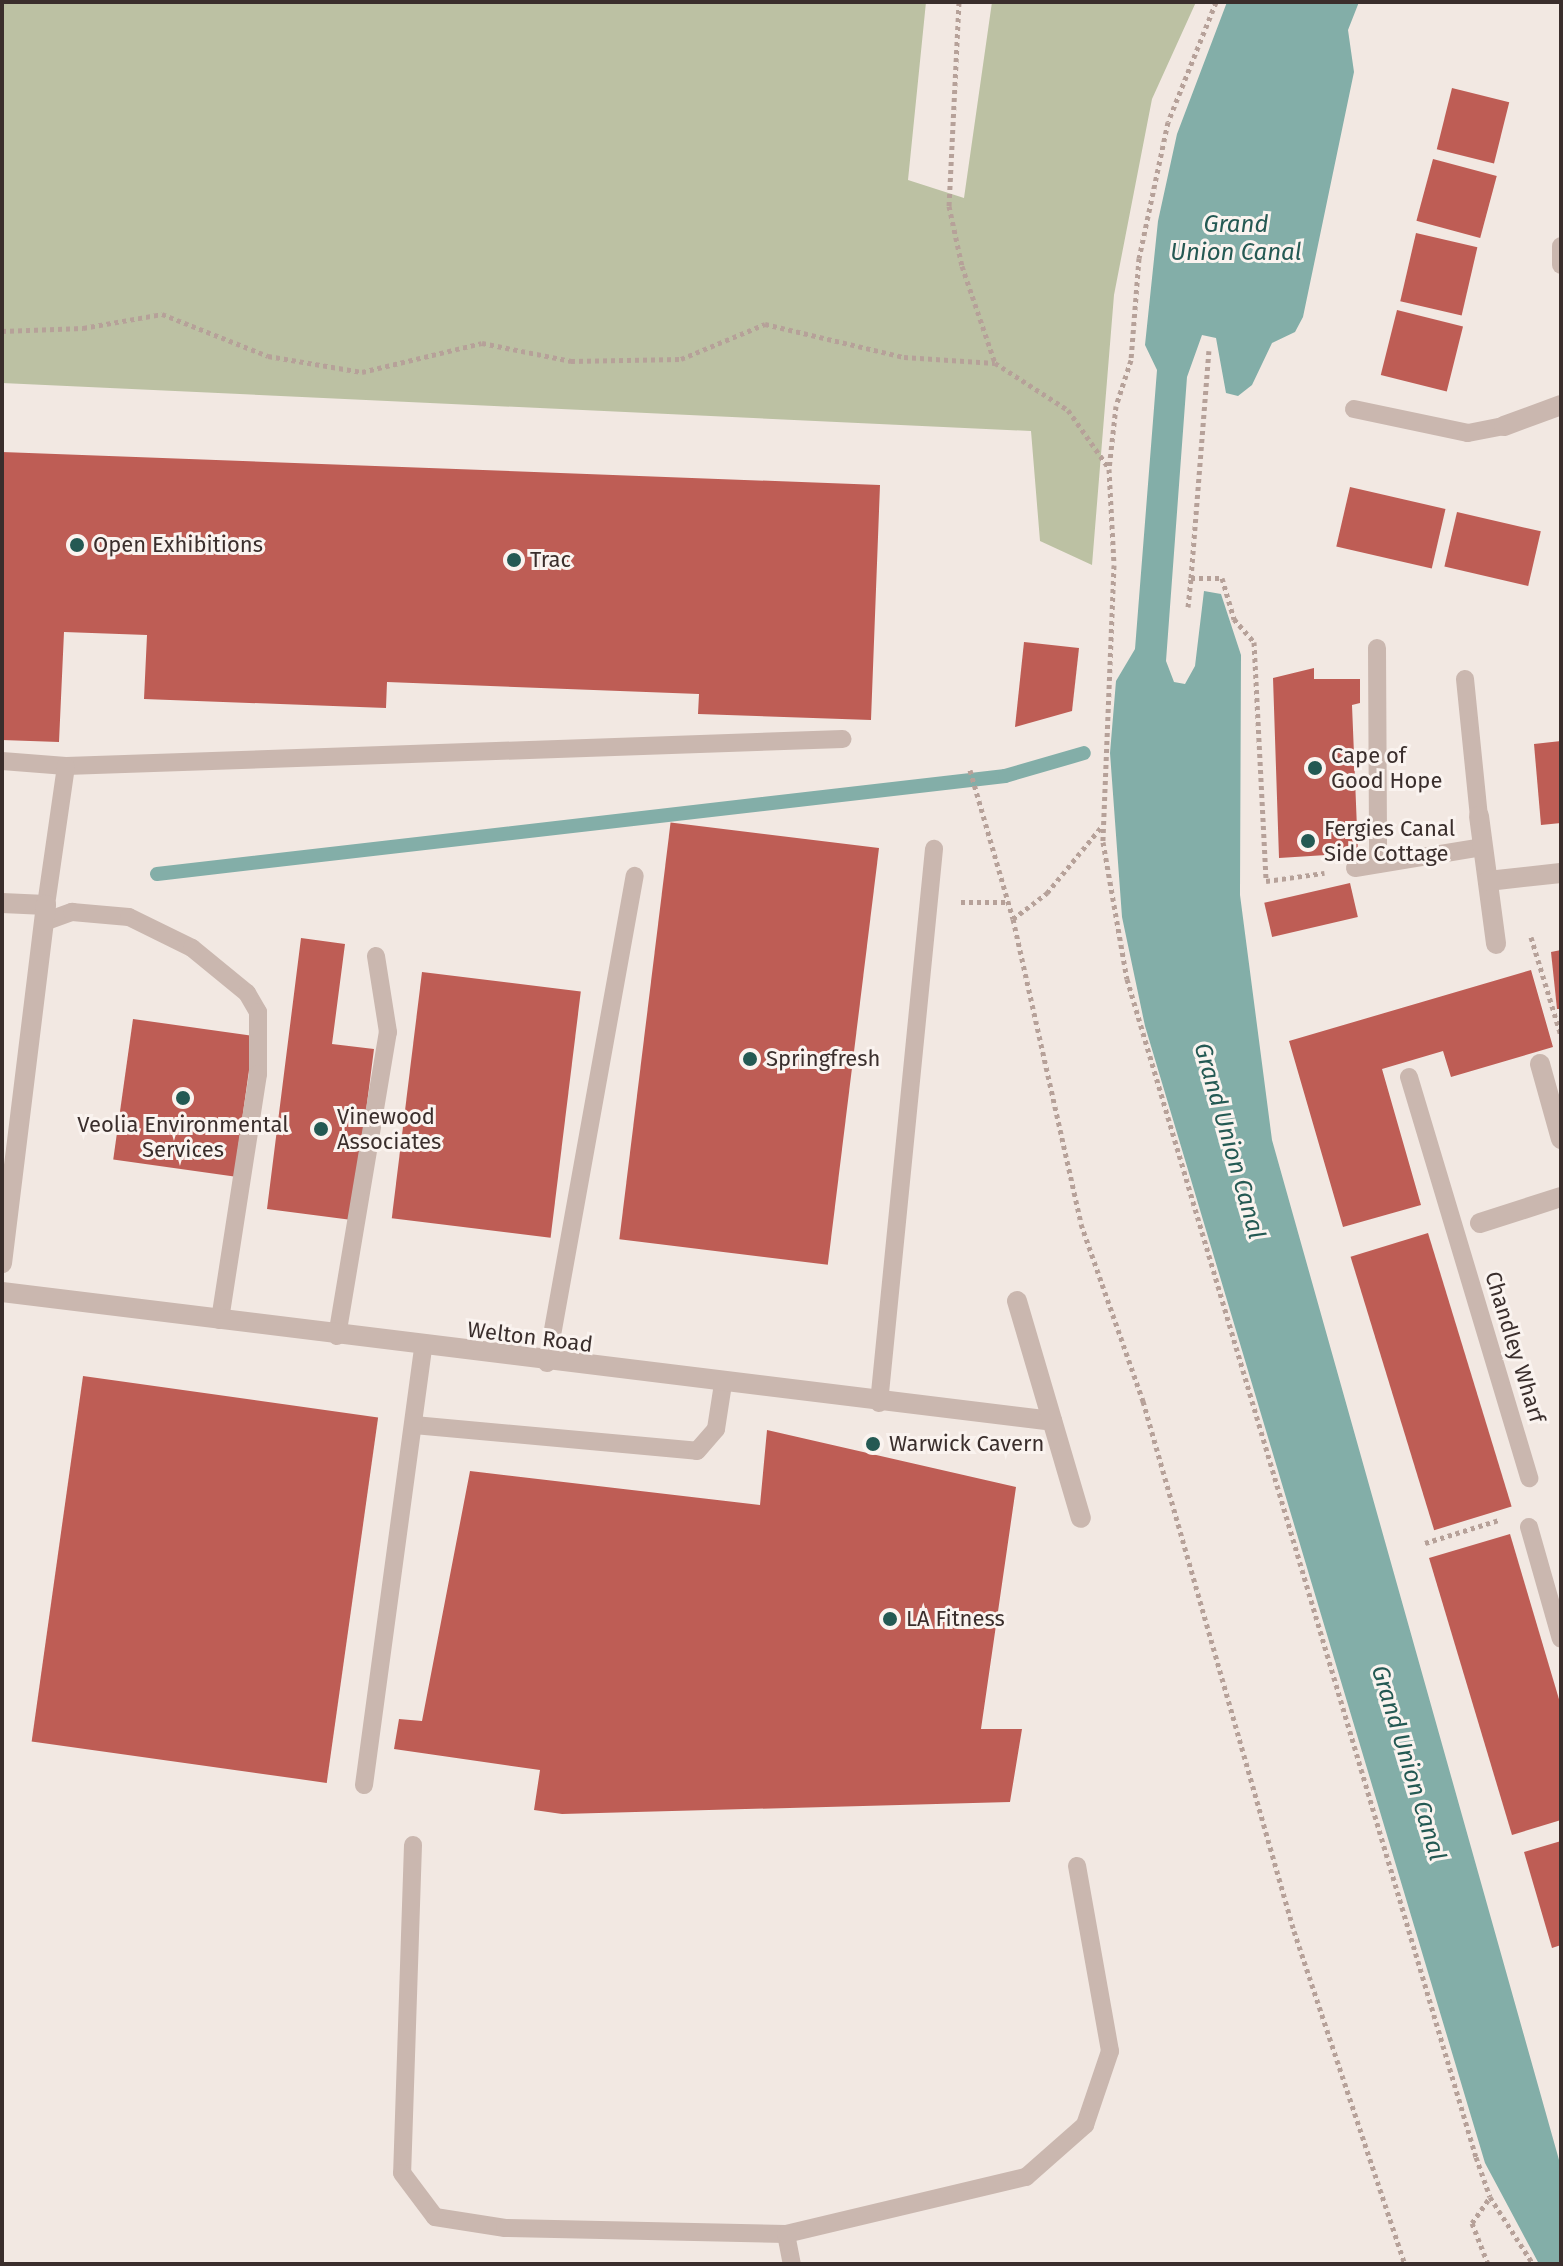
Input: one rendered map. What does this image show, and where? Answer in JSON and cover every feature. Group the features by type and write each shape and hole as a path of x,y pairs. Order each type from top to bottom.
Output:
{"street":[{"path":"1504,426 1561,405"},
{"path":"1479,816 1496,944"},
{"path":"1488,881 1561,873"},
{"path":"2,903 45,914 2,1263"},
{"path":"1540,1064 1561,1139"},
{"path":"1480,1223 1561,1197"},
{"name":"Welton Road","path":"2,1292 547,1363 1052,1421"},
{"path":"1017,1301 1081,1518"}],"lane":[{"path":"1561,246 1561,265"},
{"path":"1354,409 1468,433 1504,426"},
{"path":"1377,648 1378,864"},
{"path":"1465,679 1479,816"},
{"path":"2,761 66,766 843,739"},
{"path":"66,766 45,914 99,911 140,921 219,969 258,1012 260,1062 220,1320"},
{"path":"1355,868 1483,847"},
{"path":"879,1403 934,849"},
{"path":"547,1363 635,876"},
{"path":"337,1336 361,1228 388,1032 376,956"},
{"name":"Chandley Wharf","path":"1409,1077 1529,1478"},
{"path":"1455,1231 1480,1223"},
{"path":"364,1785 423,1347"},
{"path":"414,1425 697,1451 716,1429 723,1384"},
{"path":"1522,1521 1561,1639"},
{"path":"413,1845 402,2173 435,2217 505,2228 786,2234 1026,2177 1085,2125 1110,2051 1077,1866"},
{"path":"786,2234 792,2264"}],"path":[{"path":"959,2 949,206 995,363"},
{"path":"1216,2 1157,169 1109,469 1114,565 1103,826 1127,979 1490,2197 1533,2264"},
{"path":"2,331 83,328 162,314 268,356 362,372 482,343 571,361 681,359 765,324 904,357 995,363 1068,410 1109,469"},
{"path":"1188,607 1209,351"},
{"path":"1191,578 1222,578 1234,619 1254,642 1266,881 1355,868"},
{"path":"970,770 973,797 1013,919 1081,1224 1143,1401 1294,1931 1405,2264"},
{"path":"1013,919 1047,893 1103,826"},
{"path":"1515,878 1561,1036"},
{"path":"931,902 1008,902"},
{"path":"1425,1543 1522,1521"},
{"path":"1488,2264 1472,2223 1490,2197"}],"green space":[{"path":"2,2 926,2 908,180 964,198 992,2 1196,2 1152,99 1114,295 1092,565 1040,541 1031,431 2,383"}],"water":[{"name":"Grand Union Canal","path":"1227,2 1359,2 1348,30 1354,72 1303,317 1295,332 1272,343 1252,385 1238,396 1226,393 1216,338 1202,335 1187,377 1166,661 1174,682 1185,684 1195,666 1204,591 1221,594 1241,655 1240,895 1272,1140 1561,2167 1561,2264 1539,2264 1485,2163 1145,1026 1122,917 1110,753 1116,681 1135,649 1157,370 1145,345 1158,221 1177,134"}],"building":[{"path":"1452,88 1509,102 1494,163 1437,149"},
{"path":"1433,159 1497,176 1480,238 1416,221"},
{"path":"1416,233 1477,247 1462,315 1400,301"},
{"path":"1397,310 1463,326 1447,391 1381,375"},
{"name":"Trac","path":"2,452 880,485 871,720 698,714 699,694 387,682 386,708 144,699 147,635 64,632 59,742 2,740"},
{"path":"1350,487 1445,509 1432,568 1336,546"},
{"path":"1457,512 1541,531 1528,586 1444,567"},
{"path":"1024,642 1079,648 1072,711 1015,727"},
{"name":"Cape of Good Hope","path":"1314,668 1314,679 1360,679 1360,703 1352,705 1358,853 1279,858 1273,678"},
{"path":"1561,741 1561,823 1541,825 1534,744"},
{"name":"Springfresh","path":"671,822 879,848 828,1265 619,1239"},
{"path":"1350,883 1358,917 1272,937 1264,903"},
{"name":"Vinewood Associates","path":"301,938 345,944 332,1044 374,1049 352,1220 267,1209"},
{"path":"1561,950 1561,1009 1557,1009 1551,952"},
{"path":"1531,970 1553,1047 1451,1077 1443,1051 1382,1069 1421,1205 1343,1227 1289,1041"},
{"path":"422,972 581,991 551,1238 392,1218"},
{"name":"Veolia Environmental Services","path":"133,1019 254,1036 234,1177 113,1160"},
{"path":"1428,1233 1512,1507 1434,1530 1351,1257"},
{"path":"83,1376 378,1417 327,1783 32,1741"},
{"path":"767,1430 1016,1487 981,1729 1022,1729 1010,1802 562,1814 534,1810 540,1770 394,1749 399,1719 422,1721 470,1471 760,1505"},
{"path":"1510,1534 1561,1706 1561,1820 1512,1835 1429,1558"},
{"path":"1561,1841 1561,1945 1552,1948 1524,1852"}],"waterway":[{"path":"157,874 1005,776 1084,753"}],"place":[{"name":"Open Exhibitions","path":"77,545"},
{"name":"Trac","path":"514,560"},
{"name":"Cape of Good Hope","path":"1315,768"},
{"name":"Fergies Canal Side Cottage","path":"1308,841"},
{"name":"Springfresh","path":"750,1059"},
{"name":"Veolia Environmental Services","path":"183,1098"},
{"name":"Vinewood Associates","path":"321,1129"},
{"name":"Warwick Cavern","path":"873,1444"},
{"name":"LA Fitness","path":"890,1619"}]}
